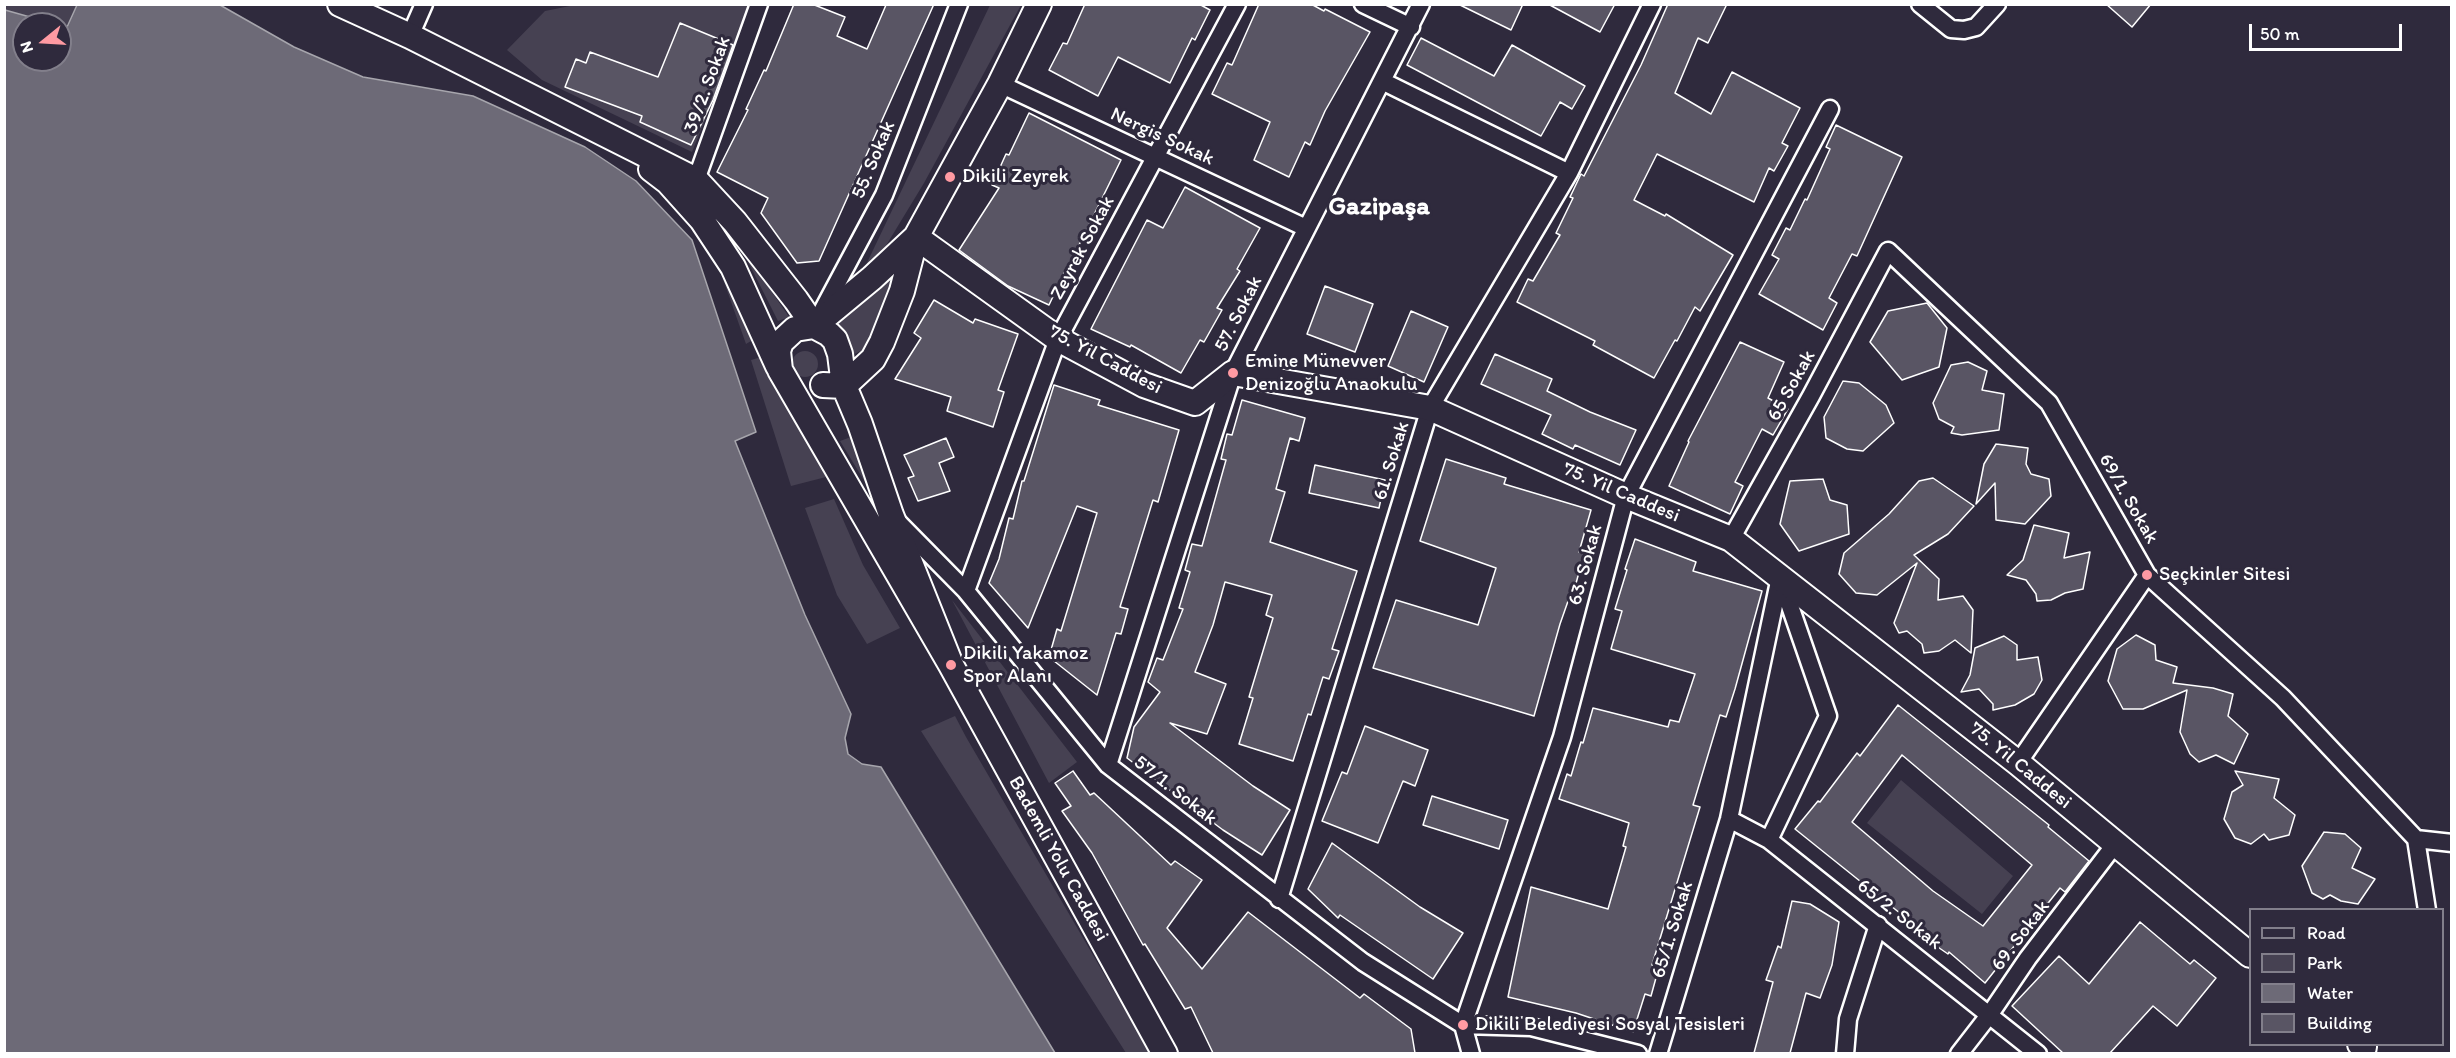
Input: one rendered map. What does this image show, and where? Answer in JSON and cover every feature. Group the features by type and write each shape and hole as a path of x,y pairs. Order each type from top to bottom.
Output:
{"main road":[{"path":"340,4 410,36 696,180 735,222 814,326 830,334 835,340 840,359 834,385 860,424 891,515 951,665"},
{"path":"916,237 872,278 814,326 795,329 781,342 778,351 780,370 791,383 807,388 834,385 873,358 882,342 902,291 916,237 1000,84 1040,4"},
{"path":"598,130 668,182 702,220 733,267 780,370 951,665"},
{"name":"75. Yil Caddesi","path":"916,237 1058,339 1144,385 1195,403 1233,373 1430,408 1626,496 1731,539 2018,763 2249,954"},
{"name":"Bademli Yolu Caddesi","path":"951,665 1165,1053"}],"street":[{"path":"410,36 424,4"},
{"name":"39/2. Sokak","path":"696,180 759,4"},
{"name":"55. Sokak","path":"814,326 884,195 960,4"},
{"name":"Zeyrek Sokak","path":"966,591 1058,339 1237,4"},
{"path":"1363,4 1411,27"},
{"name":"57. Sokak","path":"1108,765 1233,373 1421,4"},
{"name":"61. Sokak","path":"1279,898 1430,408 1569,173 1652,4"},
{"path":"1920,4 1951,29 1964,30 1976,27 1997,4"},
{"path":"1382,81 1569,173"},
{"name":"Nergis Sokak","path":"1000,84 1306,228"},
{"name":"63. Sokak","path":"1463,1025 1562,737 1626,496 1830,109"},
{"name":"65 Sokak","path":"1731,539 1888,251"},
{"name":"69/1. Sokak","path":"1888,251 2049,403 2147,575 2283,698 2416,839"},
{"name":"57/1. Sokak","path":"891,515 966,591 1108,765 1363,962 1463,1025"},
{"path":"2018,763 2147,575"},
{"path":"1769,840 1828,716 1780,577"},
{"name":"65/1. Sokak","path":"1658,1053 1729,819 1780,577"},
{"name":"65/2. Sokak","path":"1729,819 1769,840 2038,1053"},
{"path":"2427,908 2416,839 2451,843"},
{"name":"69. Sokak","path":"1959,1053 2116,843"},
{"path":"1845,1053 1848,1019 1878,925"},
{"path":"1471,1053 1463,1025 1531,1027 1638,1053"}],"green space":[{"path":"580,4 752,5 692,152 542,80 507,50 545,11"},
{"path":"4,5 77,5 72,15 72,12 5,10"},
{"path":"990,5 1021,5 924,183 870,272 864,269"},
{"path":"739,244 789,317 778,321"},
{"path":"899,265 867,348 848,357 832,323"},
{"path":"723,279 756,338 746,344"},
{"path":"805,351 814,355 818,364 814,373 805,377 796,373 792,364 796,355"},
{"path":"765,356 826,477 791,486 751,360"},
{"path":"851,437 871,492 840,441"},
{"path":"834,499 863,565 900,628 867,644 837,595 805,508"},
{"path":"952,600 1077,762 1049,783"},
{"path":"955,716 1150,1053 1126,1053 921,731"},
{"path":"1901,780 2013,876 1982,914 1867,823"}],"water":[{"path":"77,5 220,5 294,47 363,77 473,96 585,147 636,181 692,240 756,432 735,441 805,615 851,714 845,738 848,754 862,764 881,767 1055,1053 5,1053 5,10 12,12 12,72 72,72 72,16"}],"building":[{"path":"794,4 812,4 845,17 837,36 867,49 886,5 934,4 819,261 797,263 761,213 768,198 717,172 748,110 746,109 764,70 766,71"},
{"path":"1085,4 1199,4 1210,10 1195,40 1192,38 1170,83 1118,57 1098,96 1049,70 1063,43 1067,44"},
{"path":"1259,4 1311,4 1370,32 1325,111 1310,145 1305,142 1289,177 1254,160 1270,122 1212,94 1227,63 1232,65"},
{"path":"1458,4 1523,4 1511,30"},
{"path":"1548,4 1615,4 1600,32"},
{"path":"1668,4 1727,4 1708,43 1698,38 1675,93 1711,114 1732,72 1800,108 1782,143 1788,146 1774,171 1769,168 1754,202 1657,154 1634,200 1665,216 1666,214 1733,255 1700,311 1695,307 1654,378 1593,345 1595,341 1517,302 1528,279 1533,281 1560,235 1556,233 1573,198 1570,197 1581,174 1584,176 1641,65"},
{"path":"2106,4 2151,4 2132,27"},
{"path":"680,23 733,45 713,100 691,145 640,122 642,116 565,87 576,59 586,63 590,52 658,77"},
{"path":"1421,38 1494,76 1512,45 1585,86 1572,109 1560,102 1541,136 1407,65"},
{"path":"1029,113 1121,160 1079,245 1081,246 1067,272 1065,271 1049,305 1008,286 959,250 999,188 992,185"},
{"path":"1836,125 1902,157 1857,256 1852,254 1829,298 1837,303 1823,330 1759,294 1779,259 1772,255 1786,228 1790,230 1805,199 1807,200 1830,149 1826,147"},
{"path":"1185,187 1260,228 1237,269 1240,271 1217,308 1222,310 1204,342 1200,340 1181,373 1131,345 1130,347 1091,329 1147,220 1163,228"},
{"path":"1325,286 1373,304 1355,352 1307,334"},
{"path":"934,300 973,323 975,319 1018,334 998,390 1004,392 993,427 947,411 951,397 895,379 921,338 914,333"},
{"path":"1927,303 1947,328 1939,367 1902,380 1870,342 1888,311"},
{"path":"1411,311 1448,327 1424,382 1388,366"},
{"path":"1740,342 1784,362 1768,398 1788,409 1773,435 1762,429 1735,482 1743,486 1730,514 1669,486 1688,441"},
{"path":"1495,354 1552,379 1547,391 1590,412 1636,430 1620,465 1575,445 1573,449 1542,434 1551,415 1481,384"},
{"path":"1968,362 1987,371 1982,390 2004,394 1999,430 1962,435 1951,433 1954,427 1939,419 1933,403 1951,365"},
{"path":"1843,381 1859,383 1886,405 1894,423 1863,451 1847,449 1826,438 1824,417"},
{"path":"1054,385 1100,400 1098,405 1179,430 1158,502 1153,500 1120,607 1128,609 1121,634 1116,633 1097,695 1049,657 1057,629 1061,631 1097,513 1077,506 1028,628 989,583 999,559 1009,518 1013,519 1022,481 1024,481"},
{"path":"1242,400 1305,418 1299,441 1290,438 1276,489 1285,492 1270,542 1357,571 1332,649 1339,651 1329,679 1323,677 1293,761 1239,744 1253,698 1249,697 1273,618 1266,615 1272,595 1225,582 1213,625 1195,672 1226,684 1207,734 1170,723 1253,786 1290,810 1262,855 1223,830 1127,758 1134,727 1160,692 1148,682 1157,658 1163,660 1183,609 1179,608 1190,572 1185,570 1192,544 1202,546 1226,460 1221,459 1227,434 1232,435"},
{"path":"946,438 954,457 939,463 950,491 918,501 908,478 914,476 904,455"},
{"path":"1996,444 2028,448 2026,464 2031,474 2049,479 2051,496 2025,524 1996,520 1995,483 1976,504 1984,464"},
{"path":"1446,459 1506,478 1504,484 1591,510 1579,552 1584,554 1575,587 1573,587 1560,624 1534,716 1373,668 1396,600 1478,625 1496,568 1420,541"},
{"path":"1315,465 1385,480 1379,508 1309,493"},
{"path":"1933,478 1974,506 1948,534 1914,555 1939,579 1938,600 1963,596 1973,610 1971,653 1955,640 1939,651 1924,653 1922,644 1907,631 1899,633 1894,623 1917,563 1877,595 1856,593 1839,574 1844,553 1889,514 1919,481"},
{"path":"1823,479 1830,500 1847,505 1849,534 1799,551 1780,524 1790,481"},
{"path":"2034,525 2069,533 2064,558 2090,552 2083,589 2065,593 2051,600 2037,601 2036,594 2026,580 2007,575 2023,560"},
{"path":"1635,539 1696,562 1693,571 1762,591 1726,717 1720,715 1693,805 1700,807 1652,965 1659,967 1651,996 1645,994 1633,1032 1576,1013 1508,997 1531,887 1608,909 1626,847 1623,846 1629,823 1559,799 1567,774 1571,776 1593,708 1668,727 1670,720 1679,722 1695,674 1611,649 1622,611 1615,609"},
{"path":"2136,635 2155,645 2156,660 2177,667 2173,683 2213,688 2233,694 2228,716 2248,734 2234,764 2216,755 2199,762 2190,754 2180,732 2187,690 2143,709 2123,709 2108,681 2117,649"},
{"path":"2004,636 2017,645 2017,660 2038,657 2042,680 2034,694 2015,705 1993,710 1993,704 1979,689 1961,692 1970,675 1975,648"},
{"path":"1898,705 2049,825 2048,827 2089,861 2065,892 2060,888 1985,983 1949,952 1948,954 1913,930 1916,926 1795,829 1818,801 1820,802 1857,753 1860,756","holes":["1902,755 2032,865 1983,926 1933,891 1852,822"]},
{"path":"1365,726 1428,750 1415,786 1403,781 1378,843 1322,821 1342,772 1347,774"},
{"path":"1073,771 1090,795 1094,793 1171,865 1175,861 1202,880 1167,928 1202,969 1248,912 1360,998 1364,994 1411,1029 1415,1053 1213,1053 1191,1007 1185,1009 1145,944 1143,945 1092,853 1062,811 1071,806 1055,783"},
{"path":"2235,771 2279,779 2274,798 2295,815 2289,835 2269,840 2264,834 2251,844 2235,838 2224,819 2232,792 2243,785"},
{"path":"1432,796 1508,820 1499,849 1423,825"},
{"path":"2324,832 2345,834 2361,848 2352,868 2375,879 2358,904 2341,901 2330,895 2323,899 2312,893 2302,866"},
{"path":"1332,843 1420,907 1463,933 1433,979 1340,915 1338,918 1308,889"},
{"path":"1792,901 1810,904 1839,922 1832,965 1820,998 1806,993 1790,1053 1754,1053 1773,982 1766,980 1778,946 1781,948"},
{"path":"2140,922 2190,964 2194,960 2216,978 2177,1026 2153,1006 2110,1053 2063,1053 2012,1006 2059,956 2089,984"}],"place":[{"name":"Dikili Zeyrek","path":"950,177"},
{"name":"Emine Münevver Denizoğlu Anaokulu","path":"1233,373"},
{"name":"Seçkinler Sitesi","path":"2147,575"},
{"name":"Dikili Yakamoz Spor Alanı","path":"951,665"},
{"name":"Dikili Belediyesi Sosyal Tesisleri","path":"1463,1025"}],"district":[{"name":"Gazipaşa","path":"1379,207"}]}
